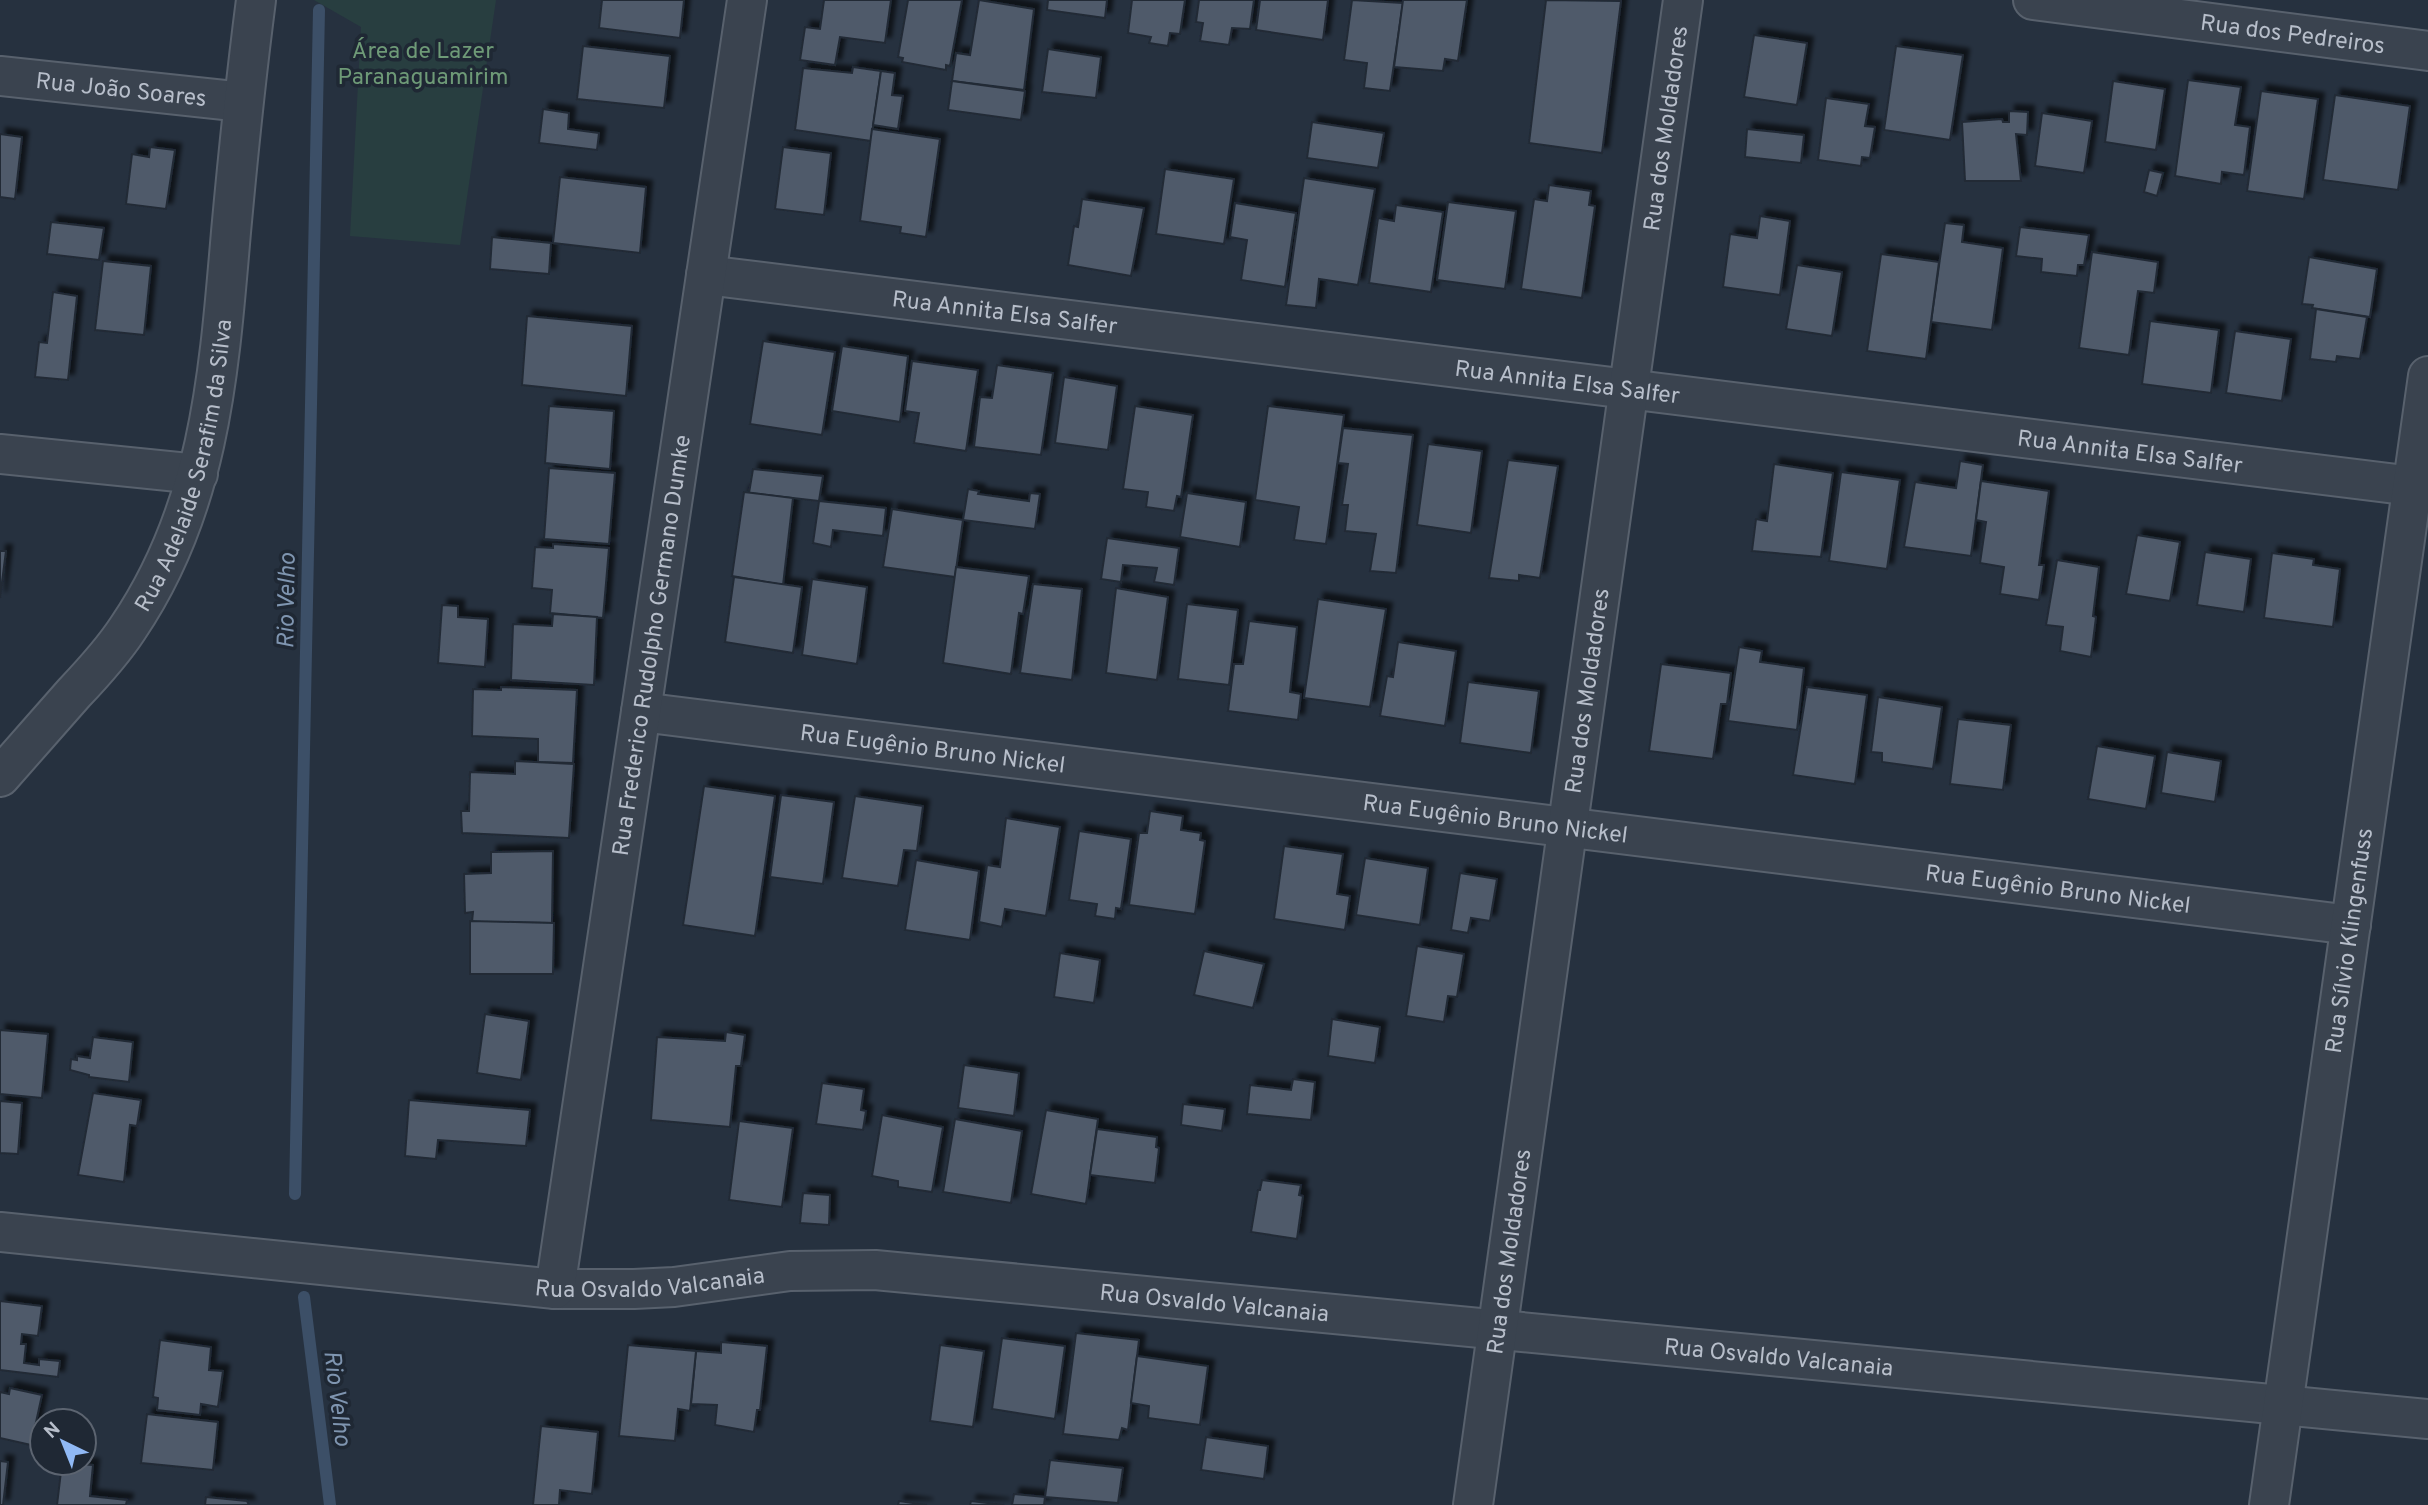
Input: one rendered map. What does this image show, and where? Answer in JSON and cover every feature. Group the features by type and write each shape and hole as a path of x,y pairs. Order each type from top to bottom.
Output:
{"street":[{"name":"Rua Adelaide Serafim da Silva","path":"0,777 92,674 128,629 156,580 183,522 210,422 222,333 243,102 256,0"},
{"name":"Rua Frederico Rudolpho Germano Dumke","path":"555,1289 747,0"},
{"name":"Rua dos Moldadores","path":"1473,1505 1684,0"},
{"name":"Rua dos Pedreiros","path":"2033,0 2428,51"},
{"name":"Rua João Soares","path":"0,76 243,102"},
{"name":"Rua Annita Elsa Salfer","path":"706,275 2420,487"},
{"name":"Rua Sílvio Klingenfuss","path":"2269,1505 2350,925 2420,487 2428,376"},
{"path":"0,454 198,474"},
{"name":"Rua Eugênio Bruno Nickel","path":"641,712 2350,925"},
{"name":"Rua Osvaldo Valcanaia","path":"0,1232 555,1289 635,1290 790,1271 875,1269 2428,1419"}],"green space":[{"name":"Área de Lazer Paranaguamirim","path":"314,0 496,0 460,245 350,236 361,27"}],"building":[{"path":"602,0 684,0 680,38 599,28"},
{"path":"824,0 891,0 885,43 840,37 835,65 800,60 805,27 820,29"},
{"path":"908,0 962,0 950,66 946,65 946,70 902,62 903,58 898,57"},
{"path":"979,0 1034,9 1024,90 952,81 956,53 970,55"},
{"path":"1048,0 1107,0 1105,18 1047,10"},
{"path":"1132,0 1185,0 1180,34 1170,33 1168,46 1149,43 1151,37 1128,33"},
{"path":"1199,0 1254,0 1250,29 1232,28 1229,45 1200,41 1203,23 1196,22"},
{"path":"1260,0 1328,0 1323,40 1256,30"},
{"path":"1352,0 1403,3 1390,91 1364,88 1367,63 1344,60"},
{"path":"1403,0 1467,0 1458,61 1445,59 1443,71 1394,67"},
{"path":"1546,0 1621,1 1602,153 1529,143"},
{"path":"1754,35 1807,43 1797,105 1744,97"},
{"path":"583,46 670,56 664,108 577,99"},
{"path":"1896,46 1963,55 1950,140 1884,130"},
{"path":"1048,49 1101,57 1096,98 1042,92"},
{"path":"853,67 881,71 871,141 795,130 803,68 852,73"},
{"path":"881,71 895,73 892,95 903,96 898,129 873,125"},
{"path":"2188,80 2241,87 2235,125 2250,127 2244,175 2222,172 2221,184 2175,176"},
{"path":"952,81 1025,91 1021,120 948,110"},
{"path":"2113,81 2165,89 2156,150 2105,142"},
{"path":"2261,91 2318,99 2304,199 2247,191"},
{"path":"2335,95 2410,106 2398,190 2323,180"},
{"path":"1826,98 1869,104 1865,126 1875,127 1870,158 1862,157 1861,166 1818,160"},
{"path":"543,109 569,113 568,129 599,133 597,150 539,143"},
{"path":"2009,111 2028,112 2027,135 2016,134 2021,181 1965,181 1962,122 2002,119 2003,122 2009,122"},
{"path":"2042,113 2092,121 2084,173 2035,166"},
{"path":"1312,122 1384,133 1378,168 1307,158"},
{"path":"872,129 940,139 926,237 900,233 901,227 860,221"},
{"path":"1747,129 1804,135 1801,163 1745,157"},
{"path":"0,134 22,137 15,199 0,197"},
{"path":"150,147 175,150 166,209 126,204 132,154 149,157"},
{"path":"783,147 831,153 824,215 775,209"},
{"path":"1165,169 1234,179 1224,244 1156,234"},
{"path":"2149,170 2163,173 2157,196 2144,192"},
{"path":"560,177 646,187 640,253 553,243"},
{"path":"1304,178 1375,189 1358,285 1319,279 1316,308 1286,305"},
{"path":"1549,185 1591,191 1589,205 1595,206 1582,298 1521,289 1534,199 1547,201"},
{"path":"1082,199 1144,208 1131,276 1068,265 1074,226 1078,227"},
{"path":"1448,202 1516,211 1505,289 1437,280"},
{"path":"1235,203 1296,213 1285,287 1241,280 1247,240 1230,237"},
{"path":"1396,205 1443,212 1431,292 1369,283 1378,218 1394,221"},
{"path":"1760,216 1790,221 1780,295 1723,287 1730,234 1757,238"},
{"path":"51,222 104,228 99,260 47,254"},
{"path":"1945,223 1964,225 1962,242 2003,248 1992,330 1931,322"},
{"path":"2020,227 2089,235 2084,265 2078,265 2077,276 2041,272 2042,259 2016,256"},
{"path":"492,237 551,243 549,274 490,269"},
{"path":"2092,252 2158,262 2154,293 2138,291 2129,355 2079,348"},
{"path":"1881,254 1939,262 1926,359 1867,351"},
{"path":"2309,257 2377,269 2370,317 2302,304"},
{"path":"103,261 151,266 144,335 95,330"},
{"path":"1797,265 1842,272 1832,336 1786,329"},
{"path":"53,292 77,296 68,380 35,377 39,342 47,343"},
{"path":"2316,309 2367,317 2360,359 2337,356 2336,362 2310,359"},
{"path":"527,316 632,326 626,396 522,385"},
{"path":"2150,321 2219,330 2211,393 2142,384"},
{"path":"2235,331 2291,339 2282,401 2226,393"},
{"path":"763,341 835,352 822,435 750,424"},
{"path":"842,346 908,356 900,422 832,411"},
{"path":"912,361 978,370 966,451 914,443 919,413 905,411"},
{"path":"997,365 1053,373 1041,455 974,447 980,397 992,398"},
{"path":"1064,377 1117,386 1108,450 1055,443"},
{"path":"549,406 614,411 610,469 545,463"},
{"path":"1135,406 1193,415 1181,497 1177,496 1174,511 1146,507 1148,492 1123,489"},
{"path":"1268,406 1344,415 1326,544 1294,540 1299,507 1255,500"},
{"path":"1343,428 1413,435 1396,573 1370,571 1376,534 1345,531 1348,505 1342,505 1348,464 1338,463"},
{"path":"1428,444 1482,451 1471,533 1417,525"},
{"path":"1508,460 1558,466 1540,578 1519,575 1519,581 1489,578"},
{"path":"1960,461 1983,465 1971,556 1904,547 1915,482 1956,488"},
{"path":"1774,464 1833,473 1821,557 1752,551 1756,519 1767,521"},
{"path":"549,468 615,473 609,544 544,539"},
{"path":"753,469 823,476 819,501 749,493"},
{"path":"1841,472 1900,480 1887,569 1829,561"},
{"path":"1981,481 2049,491 2039,565 2044,565 2039,600 2000,594 2004,567 1980,563 1986,522 1976,520"},
{"path":"968,489 979,491 978,494 1029,501 1030,493 1040,494 1035,529 963,520"},
{"path":"744,492 793,498 783,585 732,576"},
{"path":"1187,493 1246,502 1240,547 1180,537"},
{"path":"819,501 886,508 883,536 833,530 831,547 813,543"},
{"path":"892,509 963,520 955,577 883,567"},
{"path":"2137,535 2180,542 2170,601 2126,594"},
{"path":"1107,538 1179,548 1174,585 1154,582 1157,568 1123,565 1121,582 1101,579"},
{"path":"553,544 609,548 603,618 550,613 552,590 532,588 535,547 553,548"},
{"path":"0,551 6,551 0,598"},
{"path":"2205,552 2251,559 2244,612 2197,605"},
{"path":"2272,553 2314,559 2313,565 2340,569 2333,627 2264,618"},
{"path":"2057,560 2099,567 2091,657 2060,651 2063,627 2046,625"},
{"path":"956,567 1029,576 1023,614 1019,613 1011,674 943,663"},
{"path":"734,577 802,587 793,653 725,642"},
{"path":"812,579 867,587 857,664 802,655"},
{"path":"1033,584 1082,589 1072,680 1020,673"},
{"path":"1116,588 1168,597 1157,680 1106,673"},
{"path":"1318,599 1386,609 1370,707 1304,698"},
{"path":"1187,604 1238,610 1229,685 1178,679"},
{"path":"442,605 458,606 458,617 488,619 485,667 438,663"},
{"path":"553,614 597,617 594,685 511,680 513,624 552,626"},
{"path":"1249,621 1297,627 1290,692 1301,694 1298,720 1228,711 1234,664 1243,664"},
{"path":"1398,642 1456,651 1445,726 1380,716 1387,676 1393,677"},
{"path":"1739,647 1762,651 1760,662 1804,668 1797,730 1728,721"},
{"path":"1661,664 1731,673 1727,704 1721,704 1713,759 1649,751"},
{"path":"1468,682 1539,691 1531,753 1460,743"},
{"path":"501,687 577,690 573,763 538,762 538,739 472,736 473,689 501,690"},
{"path":"1807,687 1867,695 1855,784 1793,775"},
{"path":"1878,697 1942,707 1933,769 1882,762 1882,753 1871,752"},
{"path":"1958,719 2011,725 2003,790 1950,784"},
{"path":"2097,746 2155,756 2146,809 2088,799"},
{"path":"2167,752 2221,761 2215,802 2161,793"},
{"path":"515,761 574,764 569,838 462,833 461,811 469,811 470,772 515,774"},
{"path":"704,786 775,796 755,936 683,925"},
{"path":"781,795 834,802 823,884 770,877"},
{"path":"855,796 923,806 917,851 904,850 898,886 842,878"},
{"path":"1150,811 1183,816 1181,830 1201,833 1200,840 1205,841 1195,914 1129,905 1139,833 1147,833"},
{"path":"1006,818 1060,827 1046,916 1005,909 1002,927 979,922 987,865 1000,867"},
{"path":"1079,831 1131,839 1121,909 1116,908 1115,919 1095,916 1097,904 1069,900"},
{"path":"1284,846 1343,854 1337,894 1350,896 1345,930 1274,919"},
{"path":"553,851 552,923 472,922 473,912 465,913 464,874 491,873 491,852"},
{"path":"1365,858 1428,868 1420,925 1356,915"},
{"path":"916,860 979,871 970,940 905,930"},
{"path":"1460,873 1497,879 1490,921 1471,918 1468,933 1451,930"},
{"path":"470,921 554,923 553,974 470,974"},
{"path":"1417,946 1464,954 1457,997 1448,996 1444,1022 1406,1016"},
{"path":"1204,951 1264,964 1253,1008 1194,995"},
{"path":"1060,953 1100,960 1094,1003 1054,997"},
{"path":"485,1014 529,1021 521,1080 477,1073"},
{"path":"1332,1019 1380,1027 1375,1063 1328,1056"},
{"path":"0,1030 48,1034 42,1098 0,1094"},
{"path":"726,1032 745,1035 741,1066 736,1066 730,1127 651,1120 657,1037 725,1041"},
{"path":"93,1037 133,1042 129,1082 89,1077 70,1070 71,1059 77,1060 77,1056 90,1058"},
{"path":"964,1065 1019,1073 1014,1116 958,1108"},
{"path":"1293,1079 1315,1082 1311,1120 1247,1114 1250,1085 1291,1090"},
{"path":"822,1083 864,1089 861,1110 866,1111 863,1130 816,1124"},
{"path":"93,1093 141,1100 137,1126 130,1125 124,1182 78,1175"},
{"path":"409,1100 530,1110 526,1146 438,1140 436,1159 405,1156"},
{"path":"0,1101 22,1103 18,1154 0,1153"},
{"path":"1183,1104 1225,1109 1222,1131 1181,1125"},
{"path":"1046,1110 1098,1119 1086,1204 1031,1194"},
{"path":"882,1115 943,1127 932,1192 898,1187 898,1181 872,1176"},
{"path":"955,1119 1022,1131 1011,1203 943,1192"},
{"path":"739,1121 793,1128 782,1207 729,1200"},
{"path":"1097,1129 1157,1137 1156,1147 1159,1148 1155,1183 1090,1175"},
{"path":"1262,1180 1301,1185 1299,1195 1303,1196 1297,1239 1251,1232"},
{"path":"803,1193 830,1195 829,1225 800,1223"},
{"path":"0,1301 42,1306 38,1336 22,1334 21,1344 26,1344 24,1363 39,1365 39,1359 60,1361 58,1377 0,1370"},
{"path":"1076,1333 1139,1340 1128,1430 1122,1428 1119,1440 1063,1434"},
{"path":"1002,1338 1065,1346 1055,1419 992,1409"},
{"path":"160,1340 211,1347 209,1370 223,1371 218,1407 201,1404 200,1415 157,1410 158,1398 153,1397"},
{"path":"721,1342 767,1346 760,1410 757,1410 754,1432 715,1425 717,1405 691,1404 696,1351 721,1353"},
{"path":"628,1345 696,1351 690,1411 678,1409 675,1441 619,1436"},
{"path":"940,1345 984,1351 973,1427 930,1421"},
{"path":"1137,1356 1208,1366 1200,1425 1148,1418 1149,1406 1131,1403"},
{"path":"10,1388 42,1395 39,1407 28,1407 28,1444 0,1438 0,1392 9,1394"},
{"path":"147,1414 218,1422 213,1470 141,1463"},
{"path":"541,1426 598,1432 592,1494 560,1490 559,1505 533,1505"},
{"path":"1206,1437 1268,1446 1264,1479 1201,1470"},
{"path":"1050,1460 1123,1468 1118,1503 1045,1497"},
{"path":"0,1461 8,1462 3,1505 0,1505"},
{"path":"60,1477 92,1477 90,1496 127,1500 126,1505 57,1505"},
{"path":"1014,1494 1045,1497 1044,1505 1012,1505"},
{"path":"206,1497 247,1501 249,1505 205,1505"},
{"path":"899,1501 927,1505 898,1505"},
{"path":"971,1501 1004,1505 970,1505"}],"waterway":[{"name":"Rio Velho","path":"295,1194 319,10"},
{"name":"Rio Velho","path":"304,1297 330,1505"}]}
